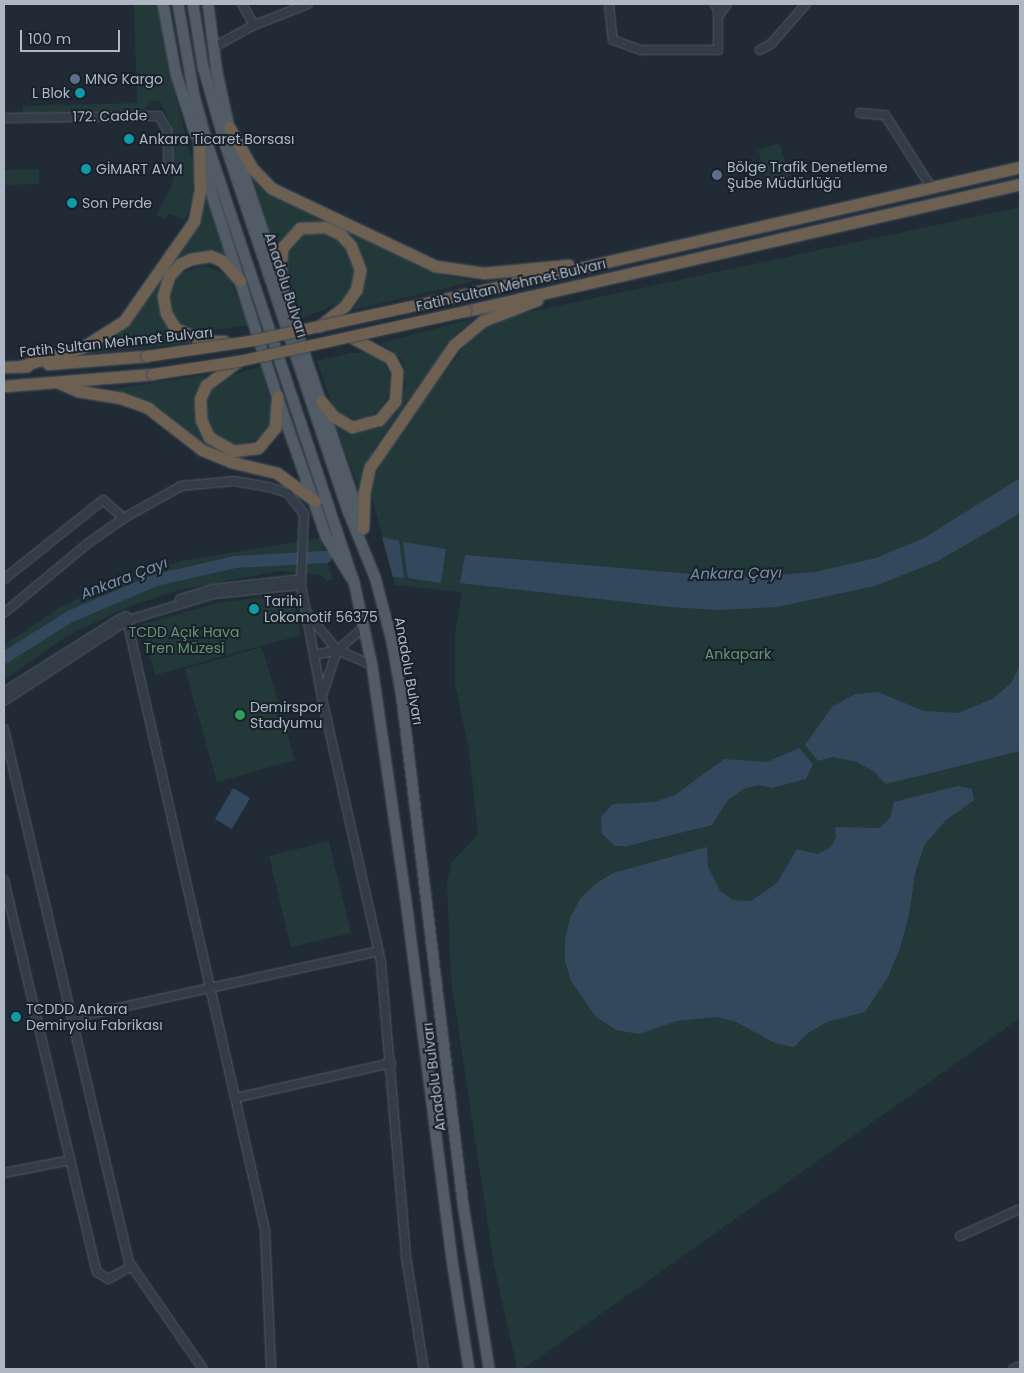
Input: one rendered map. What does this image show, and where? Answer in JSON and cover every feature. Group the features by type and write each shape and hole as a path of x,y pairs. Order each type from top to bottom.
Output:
{"highway":[{"path":"229,127 252,168 271,188 440,268 492,273 638,256"},
{"path":"22,366 91,344 124,321 194,221 204,148"},
{"name":"Fatih Sultan Mehmet Bulvarı","path":"4,367 146,356 254,340 638,256 1020,167"},
{"name":"Fatih Sultan Mehmet Bulvarı","path":"4,386 152,374 238,361 466,311 1020,184"},
{"path":"280,276 282,248 300,228 325,226 348,241 359,265 358,286 349,302 319,326"},
{"path":"240,281 222,260 211,256 190,259 180,264 169,276 162,296 166,312 174,328 190,338 202,341 254,340"},
{"path":"359,529 364,492 370,467 454,345 483,321 578,285"},
{"path":"321,401 332,416 352,427 379,420 395,401 396,372 390,358 351,337"},
{"path":"238,361 206,386 200,400 201,420 210,437 233,451 258,448 275,428 277,396"},
{"path":"59,383 78,391 121,398 148,408 202,450 231,462 277,473 315,501"}],"main road":[{"path":"163,4 182,88 204,148"},
{"name":"Anadolu Bulvarı","path":"178,4 204,148 339,532 354,582 364,627 372,665 469,1369"},
{"name":"Anadolu Bulvarı","path":"193,4 210,93 224,140 359,529 366,555 375,577 392,642 402,699 463,1204 489,1369"},
{"path":"208,4 224,140"},
{"path":"216,68 229,127 321,401 359,529"},
{"path":"182,88 198,128 240,281 277,396 326,537 354,582"},
{"path":"210,93 229,127"},
{"path":"194,95 198,128"}],"street":[{"path":"242,4 254,24"},
{"path":"283,4 284,13"},
{"path":"214,47 254,24 308,4"},
{"path":"609,4 608,13 614,40 641,50 718,50 718,16 714,4"},
{"path":"718,16 728,4"},
{"path":"760,50 771,44 806,4"},
{"path":"860,113 885,115 931,187"},
{"name":"172. Cadde","path":"4,118 159,116 167,130 169,170"},
{"path":"4,613 87,544 124,518 181,486 234,481 288,493 304,514 301,541 301,579 306,612 322,698 378,951 391,1063 406,1257 424,1369"},
{"path":"4,578 103,500 124,518"},
{"path":"4,692 127,618 214,594 301,579"},
{"path":"306,612 337,650 372,665"},
{"path":"4,701 127,618"},
{"path":"127,618 265,1230 271,1369"},
{"path":"314,654 337,650 364,627"},
{"path":"322,698 337,650"},
{"path":"4,729 132,1266 203,1369"},
{"path":"4,880 97,1272 108,1279 132,1266"},
{"path":"72,1018 378,951"},
{"path":"235,1098 391,1063"},
{"path":"4,1173 71,1160"},
{"path":"960,1236 1020,1209"},
{"path":"1013,1369 1020,1366"}],"green space":[{"path":"134,4 158,4 169,72 194,167 193,197 185,220 169,214 165,219 156,215 171,187 174,174 170,122 160,101 152,101 145,109 23,113 23,106 137,103"},
{"path":"779,143 790,176 768,183 758,150"},
{"path":"243,163 266,189 322,220 447,276 475,281 353,310 360,298 364,268 349,237 306,223 292,228 275,255"},
{"path":"39,169 39,184 5,185 5,170"},
{"path":"210,197 232,261 190,255 163,287 172,330 188,343 87,354 129,324 198,226 205,198"},
{"name":"Ankapark","path":"1020,207 1020,1018 523,1369 517,1369 494,1265 451,980 447,882 451,863 478,834 469,749 455,685 455,633 462,592 395,585 370,489 387,449 474,334 515,315"},
{"path":"303,232 323,233 337,240 347,251 354,272 352,287 341,302 302,319 285,265 288,249"},
{"path":"205,265 229,277 249,325 202,332 189,331 177,321 170,299 175,281 182,273"},
{"path":"475,318 453,337 373,450 358,487 336,426 358,432 379,428 396,413 406,385 404,365 400,357 381,343"},
{"path":"372,352 382,360 388,371 391,385 386,400 379,410 366,419 343,418 334,410 317,361 350,353"},
{"path":"262,366 271,405 272,420 268,434 243,445 229,444 213,434 205,417 207,400 213,385 228,376"},
{"path":"205,375 194,413 200,432 216,451 197,441 159,408 114,389"},
{"path":"320,538 333,580 327,581 320,575 279,571 179,590 130,606 67,636 4,680 4,645 61,607 91,593 181,561"},
{"name":"TCDD Açık Hava Tren Müzesi","path":"292,593 301,635 155,675 143,624 218,603"},
{"name":"Demirspor Stadyumu","path":"262,647 295,760 217,782 185,669"},
{"path":"329,841 351,933 291,947 269,856"}],"water":[{"path":"1020,478 1020,513 938,561 875,586 777,607 717,610 670,607 460,583 465,555 739,578 815,572 876,558 924,538"},
{"path":"382,537 399,541 404,578 393,577"},
{"path":"403,542 446,549 441,583 408,578"},
{"path":"1020,665 1020,751 886,784 873,771 857,762 833,757 818,761 805,745 832,707 855,694 878,692 924,711 959,713 994,698 1011,683"},
{"path":"799,748 813,764 806,779 772,788 758,785 743,789 727,801 712,825 627,846 615,846 602,834 601,817 613,804 654,802 675,795 724,759 767,762"},
{"path":"958,786 972,789 974,800 946,820 925,844 915,873 909,915 900,948 888,977 865,1012 827,1022 808,1033 794,1047 775,1043 734,1021 717,1017 677,1021 639,1034 616,1030 596,1017 571,981 565,961 565,939 570,918 580,899 595,884 613,873 707,847 708,867 720,891 733,900 751,901 777,883 797,849 817,854 831,847 836,837 835,827 879,828 890,818 894,802"},
{"path":"233,788 250,798 232,829 215,819"}],"waterway":[{"name":"Ankara Çayı","path":"4,658 69,617 156,580 235,562 326,557"}],"place":[{"name":"MNG Kargo","path":"75,79"},
{"name":"L Blok","path":"80,93"},
{"name":"Ankara Ticaret Borsası","path":"129,139"},
{"name":"GİMART AVM","path":"86,169"},
{"name":"Bölge Trafik Denetleme Şube Müdürlüğü","path":"717,175"},
{"name":"Son Perde","path":"72,203"},
{"name":"Tarihi Lokomotif 56375","path":"254,609"},
{"name":"Demirspor Stadyumu","path":"240,715"},
{"name":"TCDDD Ankara Demiryolu Fabrikası","path":"16,1017"}]}
